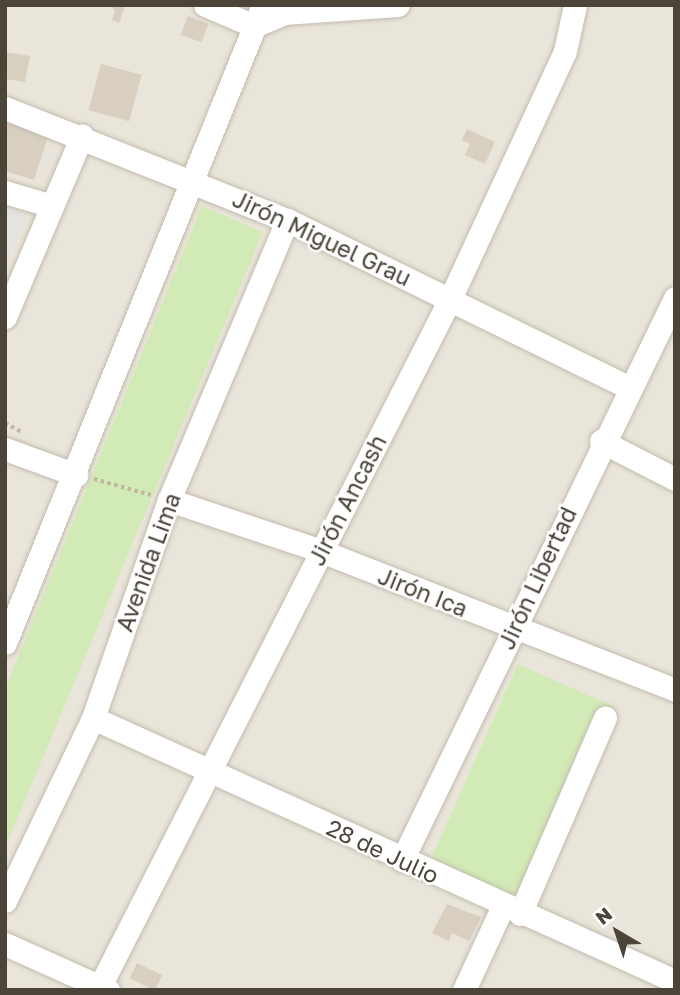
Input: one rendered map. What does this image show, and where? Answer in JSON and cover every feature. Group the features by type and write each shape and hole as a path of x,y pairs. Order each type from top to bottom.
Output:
{"street":[{"path":"205,5 258,16 398,5"},
{"name":"Jirón Ancash","path":"104,988 209,772 450,299 565,51 575,5"},
{"path":"5,643 196,180 258,16"},
{"name":"Jirón Miguel Grau","path":"5,108 196,180 287,220 630,388"},
{"path":"5,317 82,136"},
{"path":"5,192 52,206"},
{"name":"Avenida Lima","path":"5,901 93,718 169,500 287,220"},
{"name":"Jirón Libertad","path":"401,860 515,628 601,442 675,298"},
{"path":"601,442 675,478"},
{"path":"5,449 76,475"},
{"name":"Jirón Ica","path":"169,500 321,551 675,690"},
{"name":"28 de Julio","path":"93,718 401,860 675,981"},
{"path":"464,990 512,910 605,718"},
{"path":"5,944 104,988"}],"path":[{"path":"76,475 169,500"}],"shaded area":[{"path":"5,5 675,5 675,990 5,990"},
{"path":"5,206 27,215 8,260 5,259"}],"green space":[{"path":"202,206 263,232 5,848 5,689"},
{"path":"518,664 614,707 526,905 430,862"}],"building":[{"path":"111,5 126,5 119,23 112,20 115,11"},
{"path":"188,16 209,24 201,43 181,35"},
{"path":"5,52 30,56 25,82 5,79"},
{"path":"101,64 142,75 129,121 89,110"},
{"path":"5,121 49,134 34,180 5,171"},
{"path":"467,129 495,142 485,164 465,155 470,144 462,140"},
{"path":"447,904 481,917 469,941 452,933 449,941 432,933"},
{"path":"137,963 162,975 155,990 130,978"}]}
